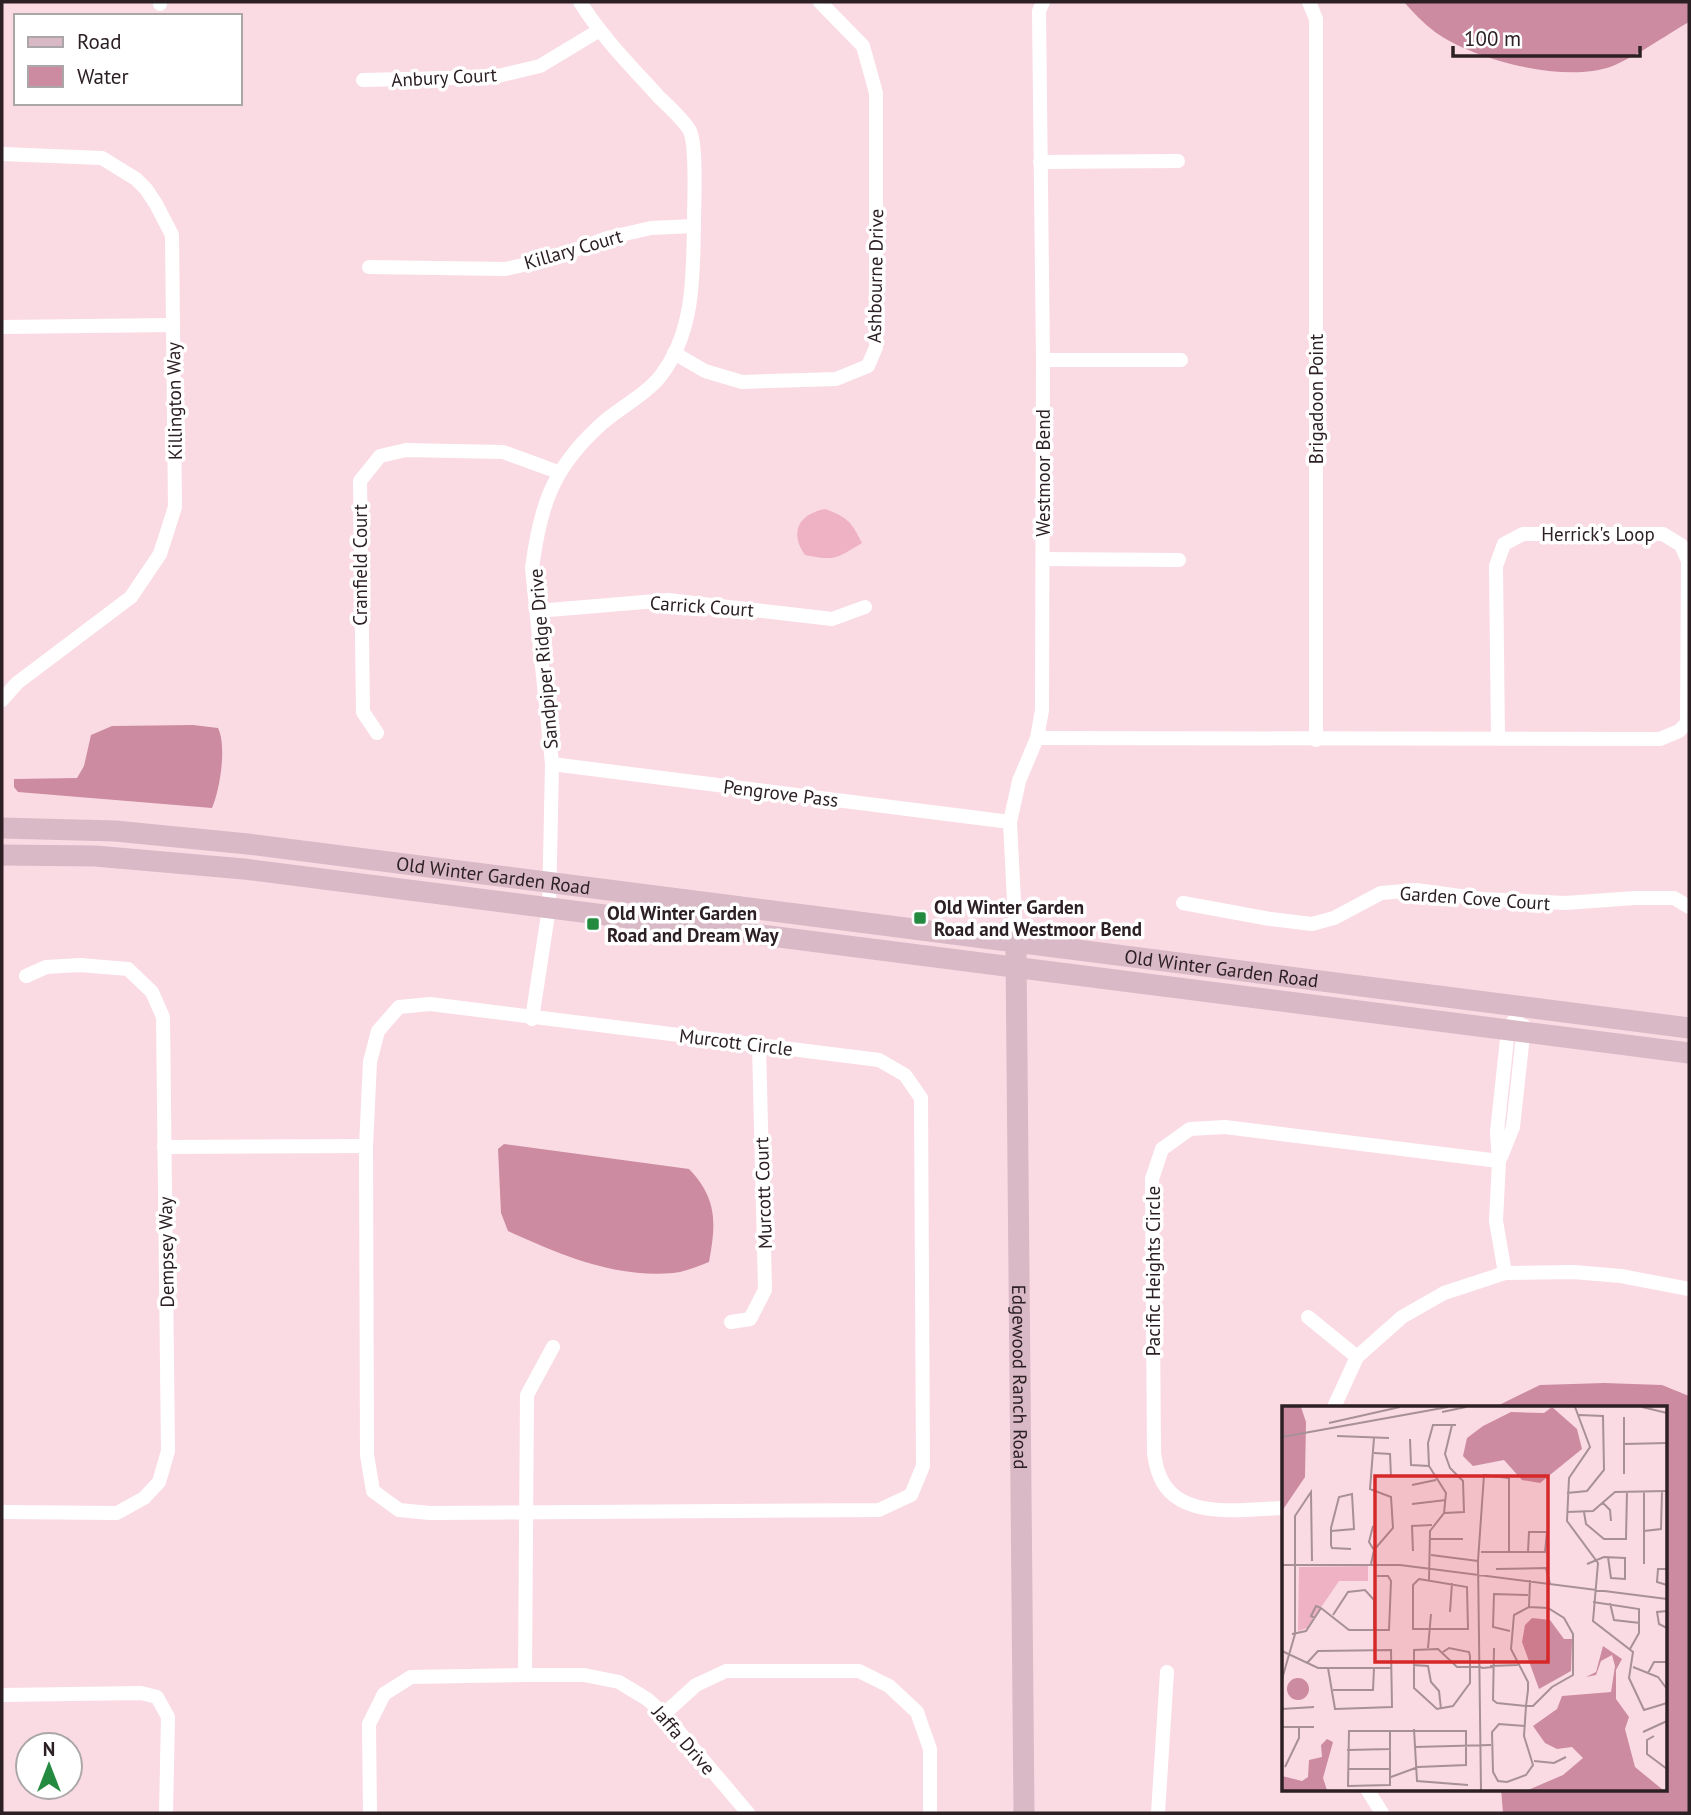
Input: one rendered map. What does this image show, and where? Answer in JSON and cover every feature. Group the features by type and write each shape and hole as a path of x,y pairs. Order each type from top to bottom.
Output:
{"main road":[{"name":"Old Winter Garden Road","path":"2,828 114,831 248,844 1689,1028"},
{"name":"Old Winter Garden Road","path":"2,855 95,856 244,869 1689,1053"},
{"name":"Edgewood Ranch Road","path":"1016,940 1024,1813"}],"street":[{"name":"Sandpiper Ridge Drive","path":"532,1018 551,883 552,764 532,568 537,537 546,497 558,472 596,428 658,379 674,353 685,326 693,288 694,163 690,131 598,31 580,2"},
{"name":"Ashbourne Drive","path":"674,353 705,371 742,382 836,379 868,366 876,347 876,93 863,46 820,2"},
{"name":"Westmoor Bend","path":"1016,940 1010,822 1019,781 1037,738 1042,710 1043,360 1039,11 1043,2"},
{"name":"Brigadoon Point","path":"1309,2 1315,19 1316,59 1316,740"},
{"name":"Anbury Court","path":"363,80 494,77 540,66 598,31"},
{"name":"Killington Way","path":"2,154 102,158 136,179 146,189 172,235 175,507 160,554 131,597 18,683 2,700"},
{"path":"1040,162 1178,161"},
{"name":"Killary Court","path":"369,267 505,269 650,228 694,226"},
{"path":"2,327 173,325"},
{"path":"1043,360 1181,360"},
{"name":"Cranfield Court","path":"377,733 363,712 360,481 380,456 406,450 503,452 558,472"},
{"name":"Herrick's Loop","path":"1037,738 1660,739 1679,731 1687,723 1688,561 1681,545 1663,534 1523,534 1504,544 1496,566 1498,738"},
{"path":"1043,559 1179,560"},
{"name":"Carrick Court","path":"537,611 668,600 832,618 865,607"},
{"name":"Pengrove Pass","path":"552,764 1010,822"},
{"name":"Garden Cove Court","path":"1183,904 1312,924 1334,918 1381,893 1416,890 1482,899 1565,904 1635,898 1674,898 1689,907"},
{"name":"Dempsey Way","path":"2,1512 117,1513 144,1498 159,1482 168,1451 163,1017 152,992 128,969 80,965 46,967 26,976"},
{"name":"Murcott Circle","path":"430,1004 532,1018 879,1060 905,1075 921,1098 923,1466 911,1495 879,1510 430,1513 399,1510 373,1492 367,1455 366,1146 370,1062 378,1031 399,1007 430,1004"},
{"path":"1505,1273 1496,1220 1499,1161 1513,1127 1516,1030 1521,1008"},
{"name":"Murcott Court","path":"731,1322 750,1319 765,1290 759,1045"},
{"name":"Pacific Heights Circle","path":"1282,1508 1208,1510 1183,1502 1166,1487 1159,1475 1154,1452 1152,1179 1162,1149 1190,1129 1225,1127 1499,1161"},
{"path":"164,1147 366,1146"},
{"path":"1334,1406 1357,1357 1402,1317 1444,1293 1505,1273 1573,1272 1620,1276 1689,1289"},
{"path":"1308,1317 1357,1357"},
{"path":"525,1675 527,1395 553,1347"},
{"path":"664,1714 696,1685 726,1671 859,1671 888,1686 917,1712 930,1749 930,1813"},
{"path":"1158,1813 1167,1672"},
{"name":"Jaffa Drive","path":"370,1813 369,1724 384,1694 411,1677 525,1675 584,1675 619,1682 647,1699 664,1714 741,1811"},
{"path":"2,1695 141,1693 157,1697 168,1717 166,1813"},
{"path":"1368,1790 1382,1813"}],"shaded area":[{"path":"825,509 848,521 862,543 835,557 805,555 798,539 799,525 809,515"}],"water":[{"path":"1404,2 1689,2 1689,22 1610,67 1568,72 1520,66 1472,52 1435,32"},
{"path":"193,725 218,728 221,736 221,768 212,808 18,792 14,787 14,779 77,778 84,766 91,735 112,726"},
{"path":"504,1144 689,1169 710,1202 713,1236 709,1262 673,1273 630,1272 588,1263 508,1231 501,1213 498,1149"},
{"path":"1540,1385 1662,1385 1689,1396 1689,1813 1503,1813 1501,1790 1666,1790 1666,1406 1497,1406"}],"place":[{"name":"Old Winter Garden Road and Westmoor Bend","path":"920,918"},
{"name":"Old Winter Garden Road and Dream Way","path":"593,924"}]}
